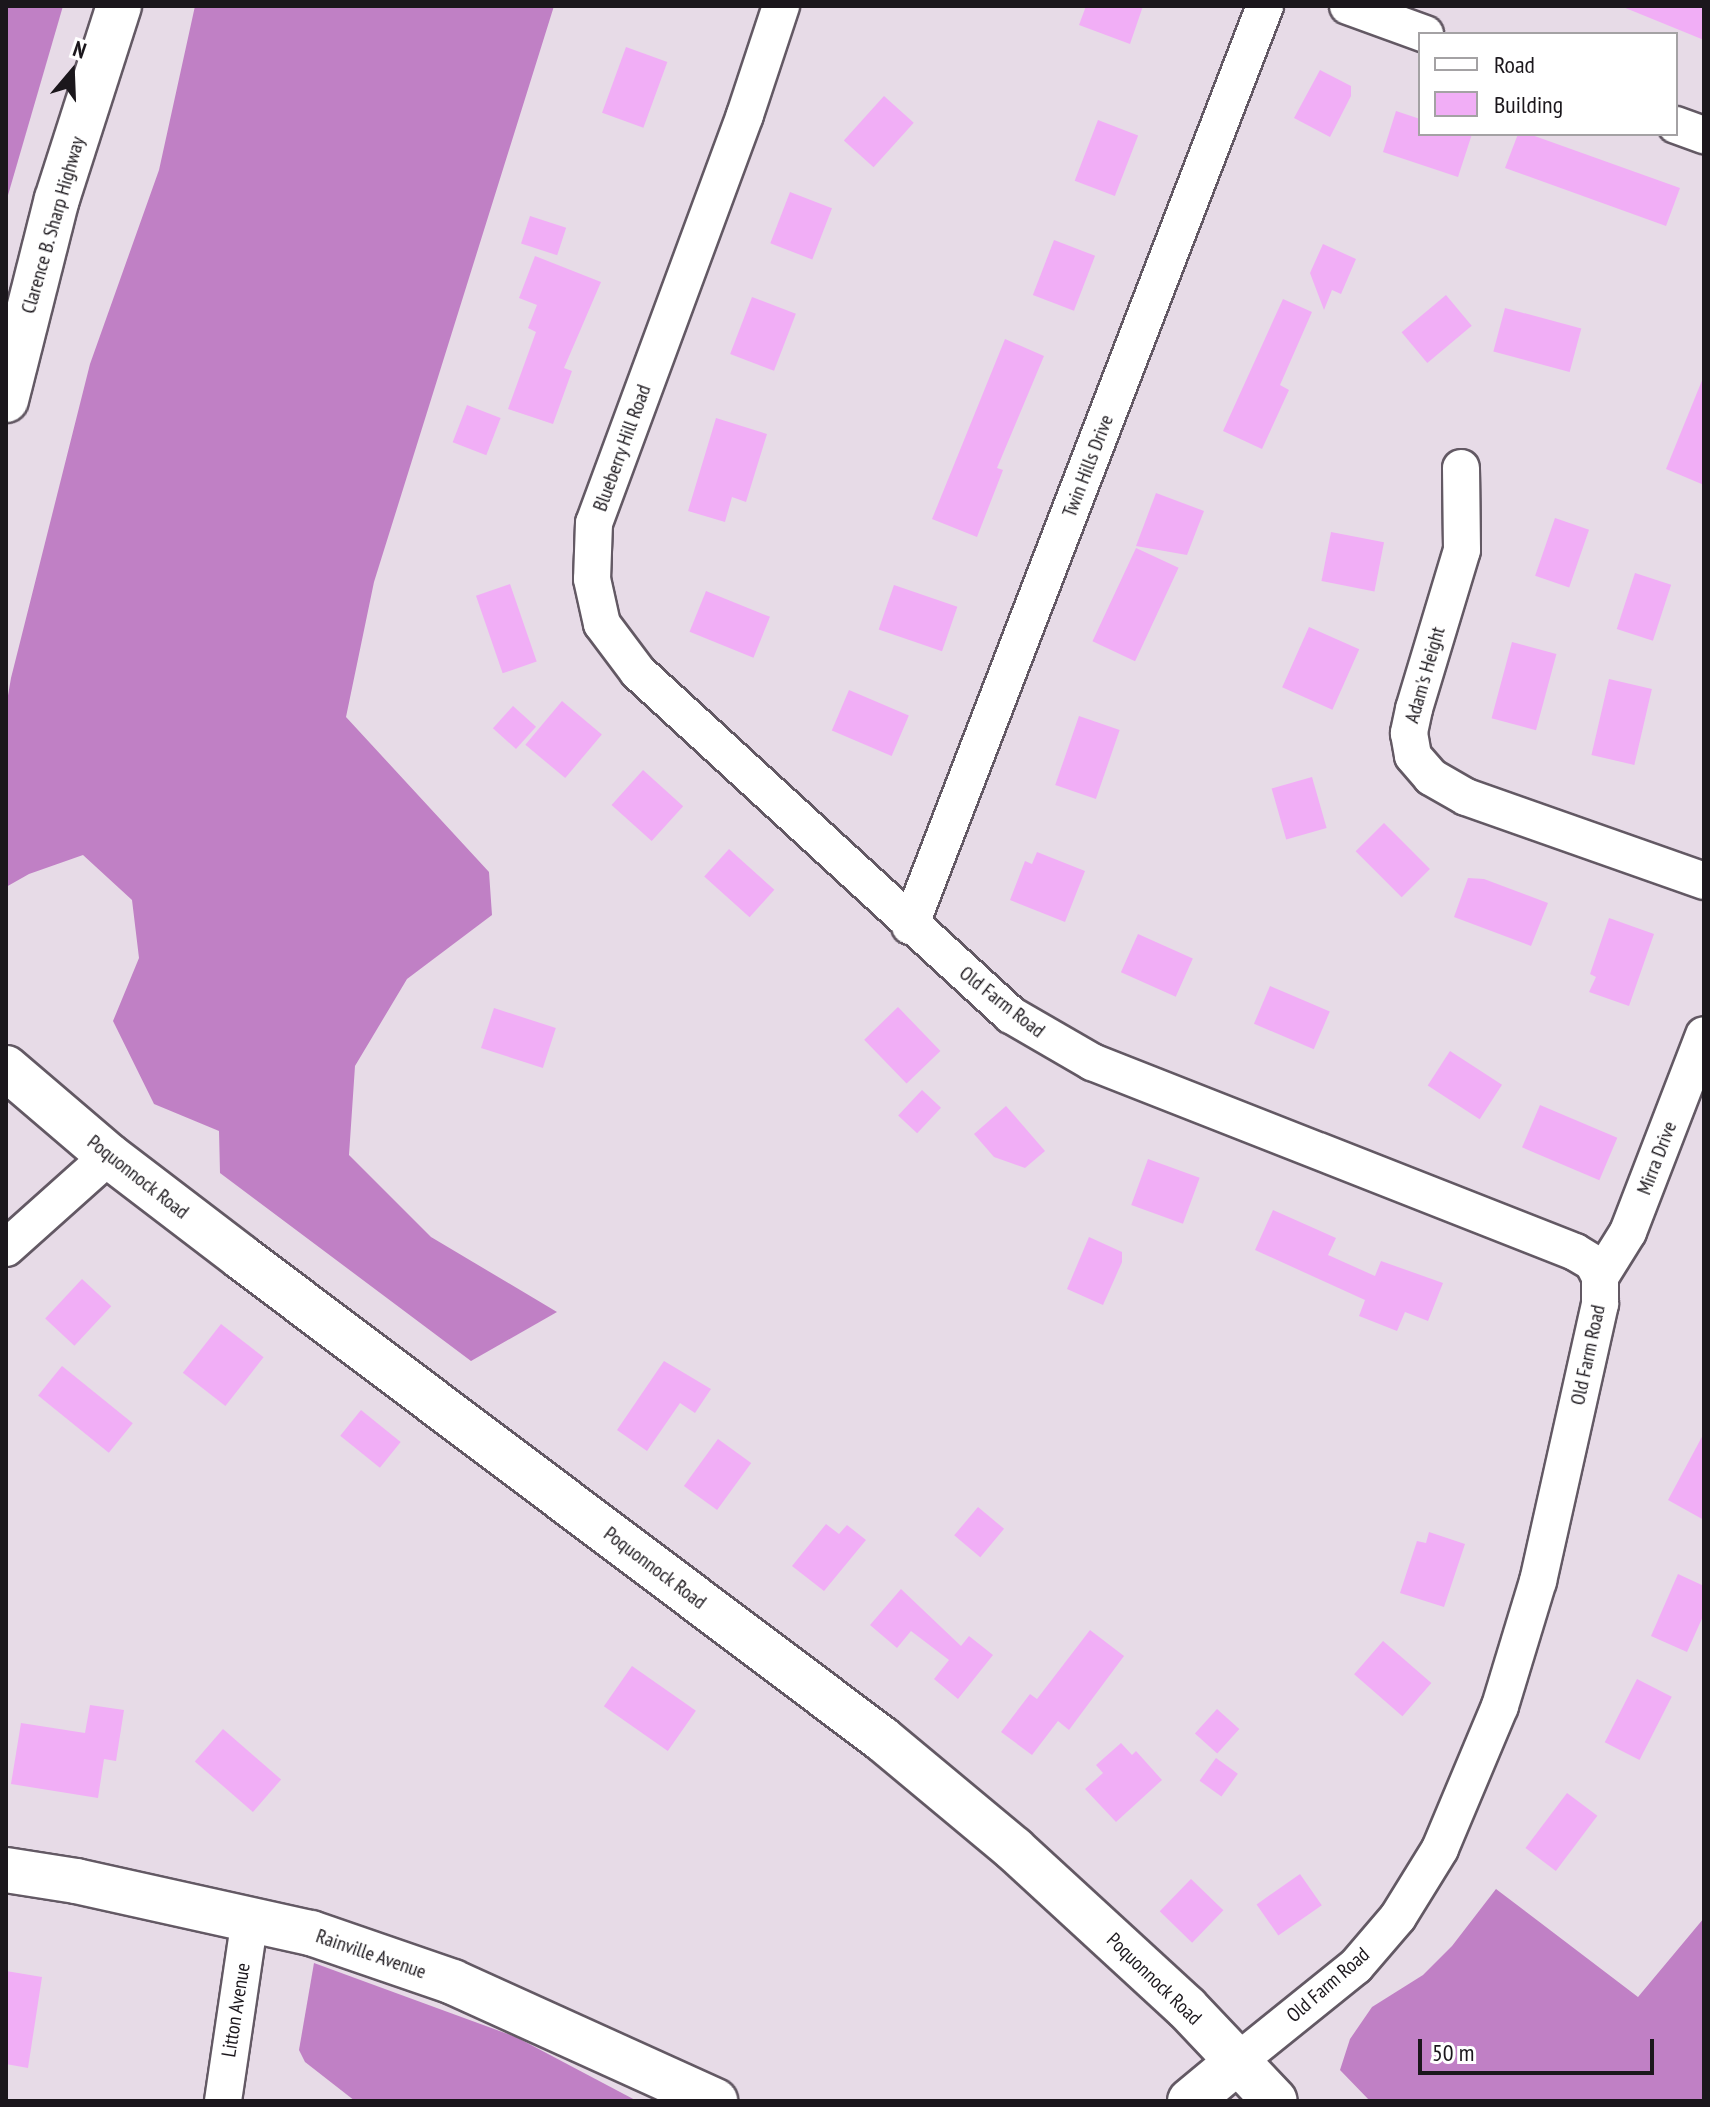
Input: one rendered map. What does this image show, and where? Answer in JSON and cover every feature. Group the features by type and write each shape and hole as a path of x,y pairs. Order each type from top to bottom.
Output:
{"street":[{"name":"Clarence B. Sharp Highway","path":"6,400 57,199 119,6"},
{"name":"Blueberry Hill Road","path":"781,6 745,115 594,523 592,579 602,624 638,672 910,926"},
{"name":"Twin Hills Drive","path":"910,926 1265,6"},
{"path":"1348,6 1420,32"},
{"path":"1678,126 1704,135"},
{"name":"Adam's Height","path":"1461,468 1462,550 1414,709 1409,733 1413,756 1431,777 1466,797 1704,881"},
{"name":"Old Farm Road","path":"910,926 1011,1015 1081,1056 1575,1252 1593,1263 1600,1277 1600,1304 1538,1581 1500,1706 1440,1849 1398,1917 1356,1966 1237,2062"},
{"name":"Mirra Drive","path":"1600,1277 1628,1232 1704,1035"},
{"name":"Poquonnock Road","path":"6,1068 109,1156 882,1739 1014,1849 1186,2007 1275,2101"},
{"path":"6,1248 109,1156"},
{"name":"Rainville Avenue","path":"6,1870 76,1881 311,1933 453,1982 715,2101"},
{"name":"Litton Avenue","path":"223,2101 250,1919"},
{"path":"1190,2101 1237,2062"}],"shaded area":[{"path":"6,6 63,6 6,202"},
{"path":"195,6 554,6 374,582 346,717 489,872 492,915 407,979 355,1066 349,1155 431,1237 557,1312 471,1361 220,1173 219,1131 154,1104 113,1021 139,958 132,900 83,855 29,874 6,887 6,707 11,678 90,364 159,170"},
{"path":"1496,1889 1638,1997 1704,1918 1704,2101 1370,2101 1340,2070 1350,2039 1372,2007 1423,1975 1452,1946"},
{"path":"314,1963 516,2037 637,2101 355,2101 305,2062 299,2050"}],"building":[{"path":"1086,6 1143,6 1130,44 1079,25"},
{"path":"1704,6 1704,40 1623,7"},
{"path":"626,47 667,62 643,128 602,113"},
{"path":"1320,70 1351,86 1351,96 1330,137 1294,118"},
{"path":"884,96 914,123 874,167 844,141"},
{"path":"1396,111 1418,118 1418,136 1471,136 1458,177 1383,152"},
{"path":"1098,120 1138,135 1115,196 1075,181"},
{"path":"1517,136 1535,136 1680,188 1666,226 1505,168"},
{"path":"790,192 832,208 812,259 770,243"},
{"path":"530,216 566,228 557,255 521,244"},
{"path":"1054,240 1095,256 1074,311 1033,295"},
{"path":"1323,244 1356,259 1341,294 1332,290 1324,310 1310,273"},
{"path":"535,256 601,282 564,368 572,371 553,424 508,409 536,332 528,328 537,305 519,298"},
{"path":"1446,295 1472,326 1427,363 1402,332"},
{"path":"752,297 796,314 774,371 730,354"},
{"path":"1283,299 1312,312 1280,385 1289,390 1262,449 1223,431"},
{"path":"1505,308 1581,328 1570,372 1493,351"},
{"path":"1005,339 1044,356 997,468 1003,470 977,537 932,519"},
{"path":"1704,378 1704,485 1666,469"},
{"path":"467,405 501,418 486,455 453,442"},
{"path":"716,418 767,434 746,502 732,497 725,522 688,511"},
{"path":"1156,493 1204,511 1187,555 1136,546"},
{"path":"1555,518 1589,530 1569,587 1535,576"},
{"path":"1331,532 1384,542 1374,591 1321,581"},
{"path":"1136,548 1179,568 1135,661 1092,641"},
{"path":"1635,573 1671,585 1653,641 1617,629"},
{"path":"510,584 537,662 503,673 476,596"},
{"path":"894,585 957,607 942,651 879,629"},
{"path":"706,591 770,617 753,658 690,632"},
{"path":"1309,627 1359,649 1332,710 1282,687"},
{"path":"1512,642 1556,654 1536,730 1492,718"},
{"path":"1609,679 1652,689 1634,765 1591,755"},
{"path":"849,690 909,715 892,756 832,731"},
{"path":"562,701 602,734 565,778 525,745"},
{"path":"513,706 536,727 516,749 493,728"},
{"path":"1079,716 1120,730 1096,799 1055,785"},
{"path":"643,770 683,806 652,841 612,805"},
{"path":"1312,777 1327,828 1286,840 1272,789"},
{"path":"1384,823 1430,869 1402,897 1356,851"},
{"path":"729,849 774,890 750,917 704,876"},
{"path":"1037,852 1085,871 1065,922 1010,900 1025,861 1032,864"},
{"path":"1468,878 1484,879 1548,903 1531,946 1454,917"},
{"path":"1609,918 1654,934 1629,1006 1589,992 1596,977 1590,974"},
{"path":"1138,934 1193,958 1176,997 1121,972"},
{"path":"1270,986 1330,1011 1314,1049 1254,1024"},
{"path":"898,1007 940,1051 907,1084 864,1040"},
{"path":"494,1008 556,1028 543,1068 481,1048"},
{"path":"1450,1051 1502,1085 1480,1119 1428,1085"},
{"path":"922,1090 941,1108 917,1133 898,1116"},
{"path":"1540,1105 1617,1138 1599,1180 1522,1147"},
{"path":"1006,1106 1045,1151 1025,1168 994,1157 974,1134"},
{"path":"1148,1159 1200,1178 1183,1224 1131,1205"},
{"path":"1273,1210 1336,1238 1328,1255 1375,1276 1381,1261 1443,1283 1428,1321 1405,1312 1397,1331 1359,1316 1365,1300 1255,1250"},
{"path":"1089,1237 1122,1252 1122,1262 1103,1305 1067,1289"},
{"path":"82,1279 111,1306 74,1346 45,1318"},
{"path":"221,1324 264,1357 225,1406 183,1373"},
{"path":"664,1361 711,1389 695,1413 680,1403 647,1451 617,1430"},
{"path":"62,1366 133,1423 109,1453 38,1396"},
{"path":"361,1410 401,1442 380,1468 340,1436"},
{"path":"1704,1433 1704,1520 1668,1500"},
{"path":"718,1439 751,1463 717,1510 684,1486"},
{"path":"978,1507 1004,1529 980,1557 954,1535"},
{"path":"826,1524 839,1534 847,1525 866,1540 824,1591 792,1566"},
{"path":"1429,1532 1465,1544 1444,1607 1400,1593 1417,1541 1426,1543"},
{"path":"1678,1574 1704,1586 1704,1614 1687,1652 1651,1636"},
{"path":"901,1589 961,1646 969,1636 993,1655 958,1699 934,1679 949,1660 911,1631 897,1648 870,1625"},
{"path":"1090,1630 1124,1656 1069,1730 1058,1721 1032,1755 1001,1732 1030,1694 1037,1699"},
{"path":"1383,1641 1431,1683 1402,1716 1354,1674"},
{"path":"632,1666 696,1711 668,1751 604,1706"},
{"path":"1637,1679 1672,1697 1640,1760 1605,1742"},
{"path":"90,1705 124,1710 116,1761 104,1759 98,1798 11,1784 21,1723 85,1733"},
{"path":"1217,1709 1239,1729 1217,1754 1195,1734"},
{"path":"223,1729 281,1780 253,1812 195,1761"},
{"path":"1121,1743 1132,1755 1136,1751 1162,1780 1116,1822 1085,1789 1103,1773 1096,1765"},
{"path":"1216,1758 1238,1774 1221,1797 1200,1781"},
{"path":"1567,1793 1597,1816 1556,1871 1525,1848"},
{"path":"1300,1874 1322,1905 1278,1936 1257,1904"},
{"path":"1191,1879 1223,1910 1192,1943 1160,1911"},
{"path":"6,1971 42,1977 28,2068 6,2064"}]}
